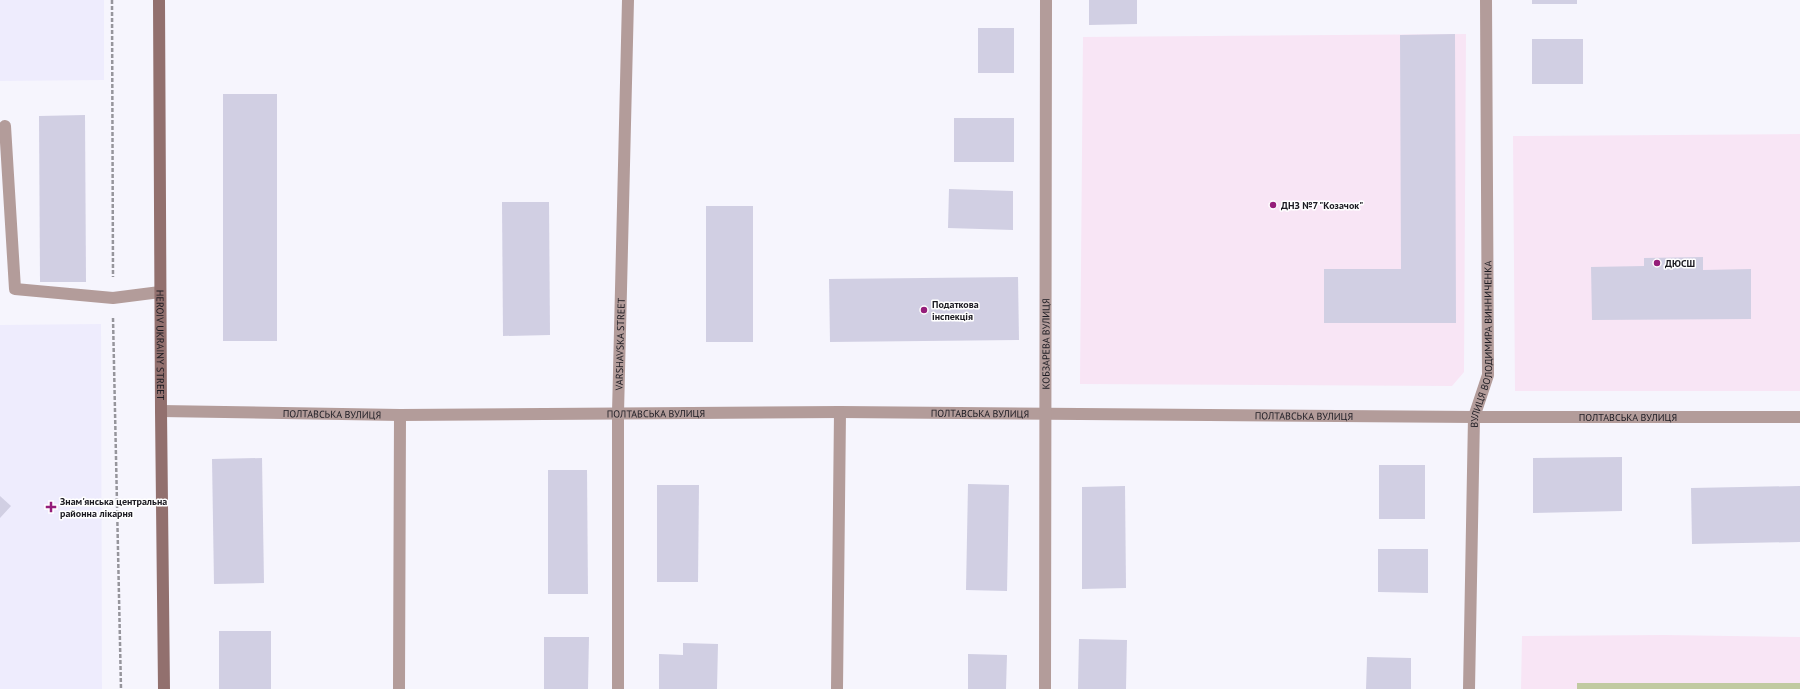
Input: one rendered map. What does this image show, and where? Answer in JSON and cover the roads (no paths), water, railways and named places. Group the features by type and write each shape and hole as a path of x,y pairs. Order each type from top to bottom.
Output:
{"street":[{"name":"HEROIV UKRAINY STREET","path":"159,0 164,689"},
{"name":"VARSHAVSKA STREET","path":"618,689 618,412 628,0"},
{"name":"КОБЗАРЕВА ВУЛИЦЯ","path":"1045,689 1046,0"},
{"name":"ВУЛИЦЯ ВОЛОДИМИРА ВИННИЧЕНКА","path":"1469,689 1474,417 1488,375 1486,0"},
{"path":"5,126 15,289 113,298 160,292"},
{"name":"ПОЛТАВСЬКА ВУЛИЦЯ","path":"161,411 400,415 618,412 840,412 1474,417 1800,417"},
{"path":"837,689 840,412"},
{"path":"399,689 400,415"}],"place":[{"name":"ДНЗ №7 \"Козачок\"","path":"1273,205"},
{"name":"ДЮСШ","path":"1657,263"},
{"name":"Податкова інспекція","path":"924,310"},
{"name":"Знам'янська центральна районна лікарня","path":"51,507"}]}
